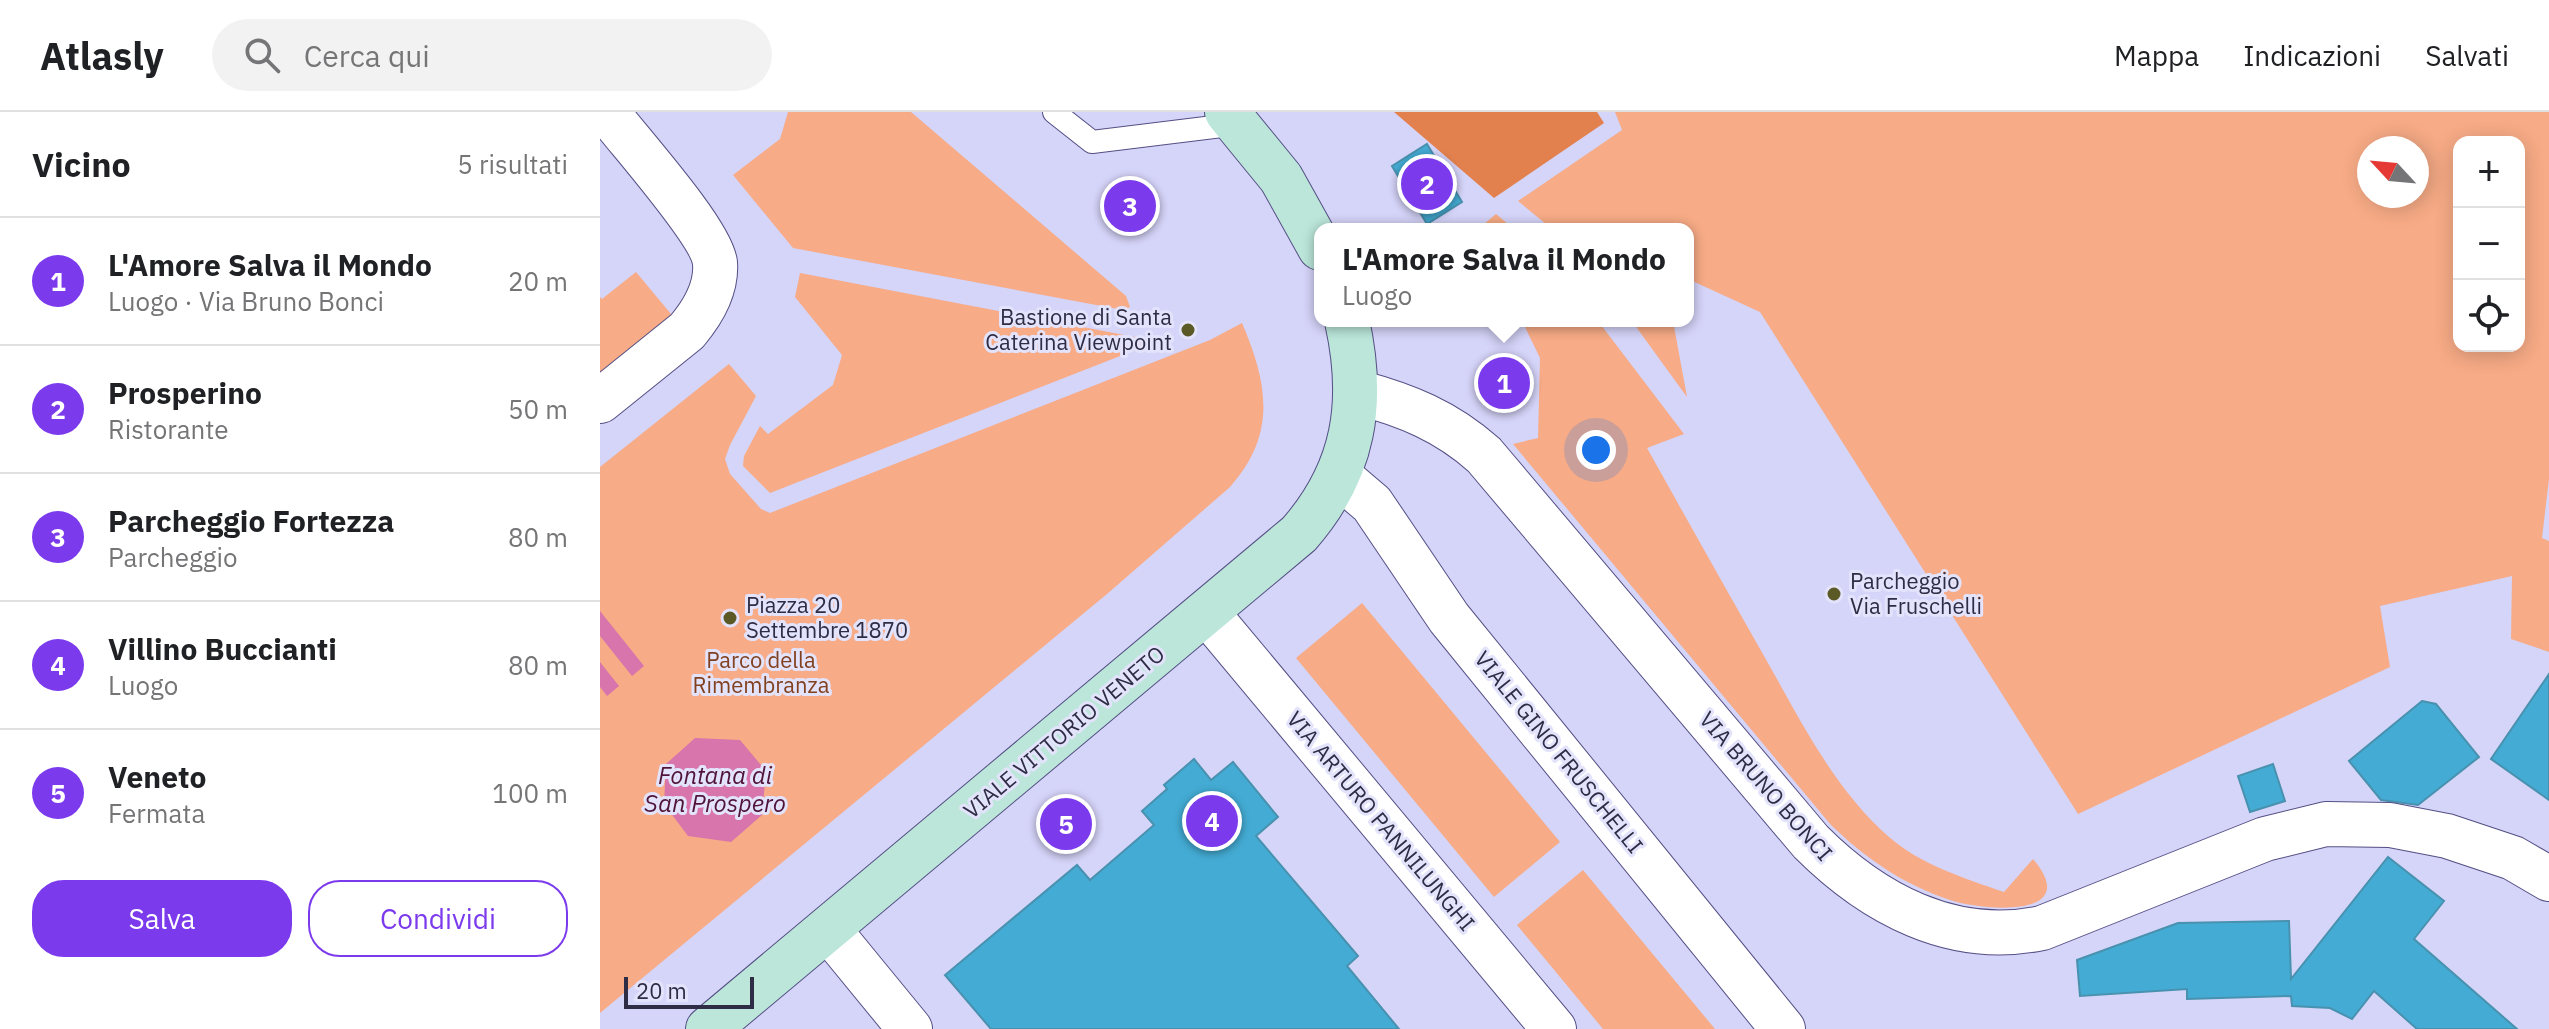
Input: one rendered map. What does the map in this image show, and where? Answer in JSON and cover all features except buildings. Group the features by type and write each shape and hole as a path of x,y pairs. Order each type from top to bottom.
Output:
{"street":[{"path":"600,401 687,331 698,318 708,301 715,264 711,247 697,226 607,112"},
{"path":"1232,118 1281,178 1314,237"},
{"name":"VIALE VITTORIO VENETO","path":"708,1029 1299,534 1322,505 1338,475 1351,436 1357,392 1348,327"},
{"name":"VIA BRUNO BONCI","path":"1357,392 1421,412 1454,430 1484,455 1811,842 1840,870 1873,894 1913,915 1967,931 2007,934 2042,928 2265,839 2326,824 2390,825 2447,836 2504,855 2549,879"},
{"name":"VIALE GINO FRUSCHELLI","path":"1338,475 1372,504 1449,618 1783,1029"},
{"name":"VIA ARTURO PANNILUNGHI","path":"1207,613 1554,1029"},
{"path":"828,929 910,1029"}],"lane":[{"path":"1060,112 1092,142 1232,118"}],"green space":[{"path":"788,112 911,112 1126,296 1130,307 1123,310 793,248 733,175 780,139"},
{"path":"1615,112 2549,112 2549,479 2542,538 2549,541 2549,652 2511,639 2512,576 2380,606 2390,667 2078,814 1760,312 1694,282 1694,223 1545,223 1518,201 1622,130"},
{"path":"1496,214 1507,223 1485,223"},
{"path":"636,272 676,320 600,381 600,297 602,299"},
{"path":"800,273 1135,337 1144,342 1138,349 770,493 743,466 744,456 760,426 768,434 833,385 842,355 795,297"},
{"name":"Parco della Rimembranza","path":"1242,323 1258,367 1263,408 1255,448 1230,487 1107,594 600,1013 600,467 729,364 756,396 725,459 730,474 761,509 770,513 1210,340"},
{"path":"1525,327 1603,327 1684,434 1647,448 1805,728 1834,775 1869,818 1901,847 1915,855 1944,870 2004,892 2033,859 2045,878 2046,892 2038,901 2023,906 1984,907 1933,894 1886,869 1857,849 1831,825 1513,444 1538,438 1540,358"},
{"path":"1636,327 1674,327 1687,397"},
{"path":"1362,603 1560,842 1494,897 1296,658"},
{"path":"1583,870 1715,1029 1603,1029 1517,925"}],"shaded area":[{"path":"1394,112 1597,112 1604,123 1494,198"}],"water":[{"path":"600,611 644,666 632,676 600,636"},
{"path":"600,662 619,686 607,696 600,687"},
{"name":"Fontana di San Prospero","path":"695,738 740,740 766,771 762,815 731,842 688,836 664,804 666,764"}],"place":[{"name":"Prosperino","path":"1427,184"},
{"name":"Parcheggio Fortezza","path":"1130,206"},
{"name":"Bastione di Santa Caterina Viewpoint","path":"1188,330"},
{"name":"L'Amore Salva il Mondo","path":"1504,383"},
{"name":"Parcheggio Via Fruschelli","path":"1834,594"},
{"name":"Piazza 20 Settembre 1870","path":"730,618"},
{"name":"Villino Buccianti","path":"1212,821"},
{"name":"Veneto","path":"1066,824"}]}
